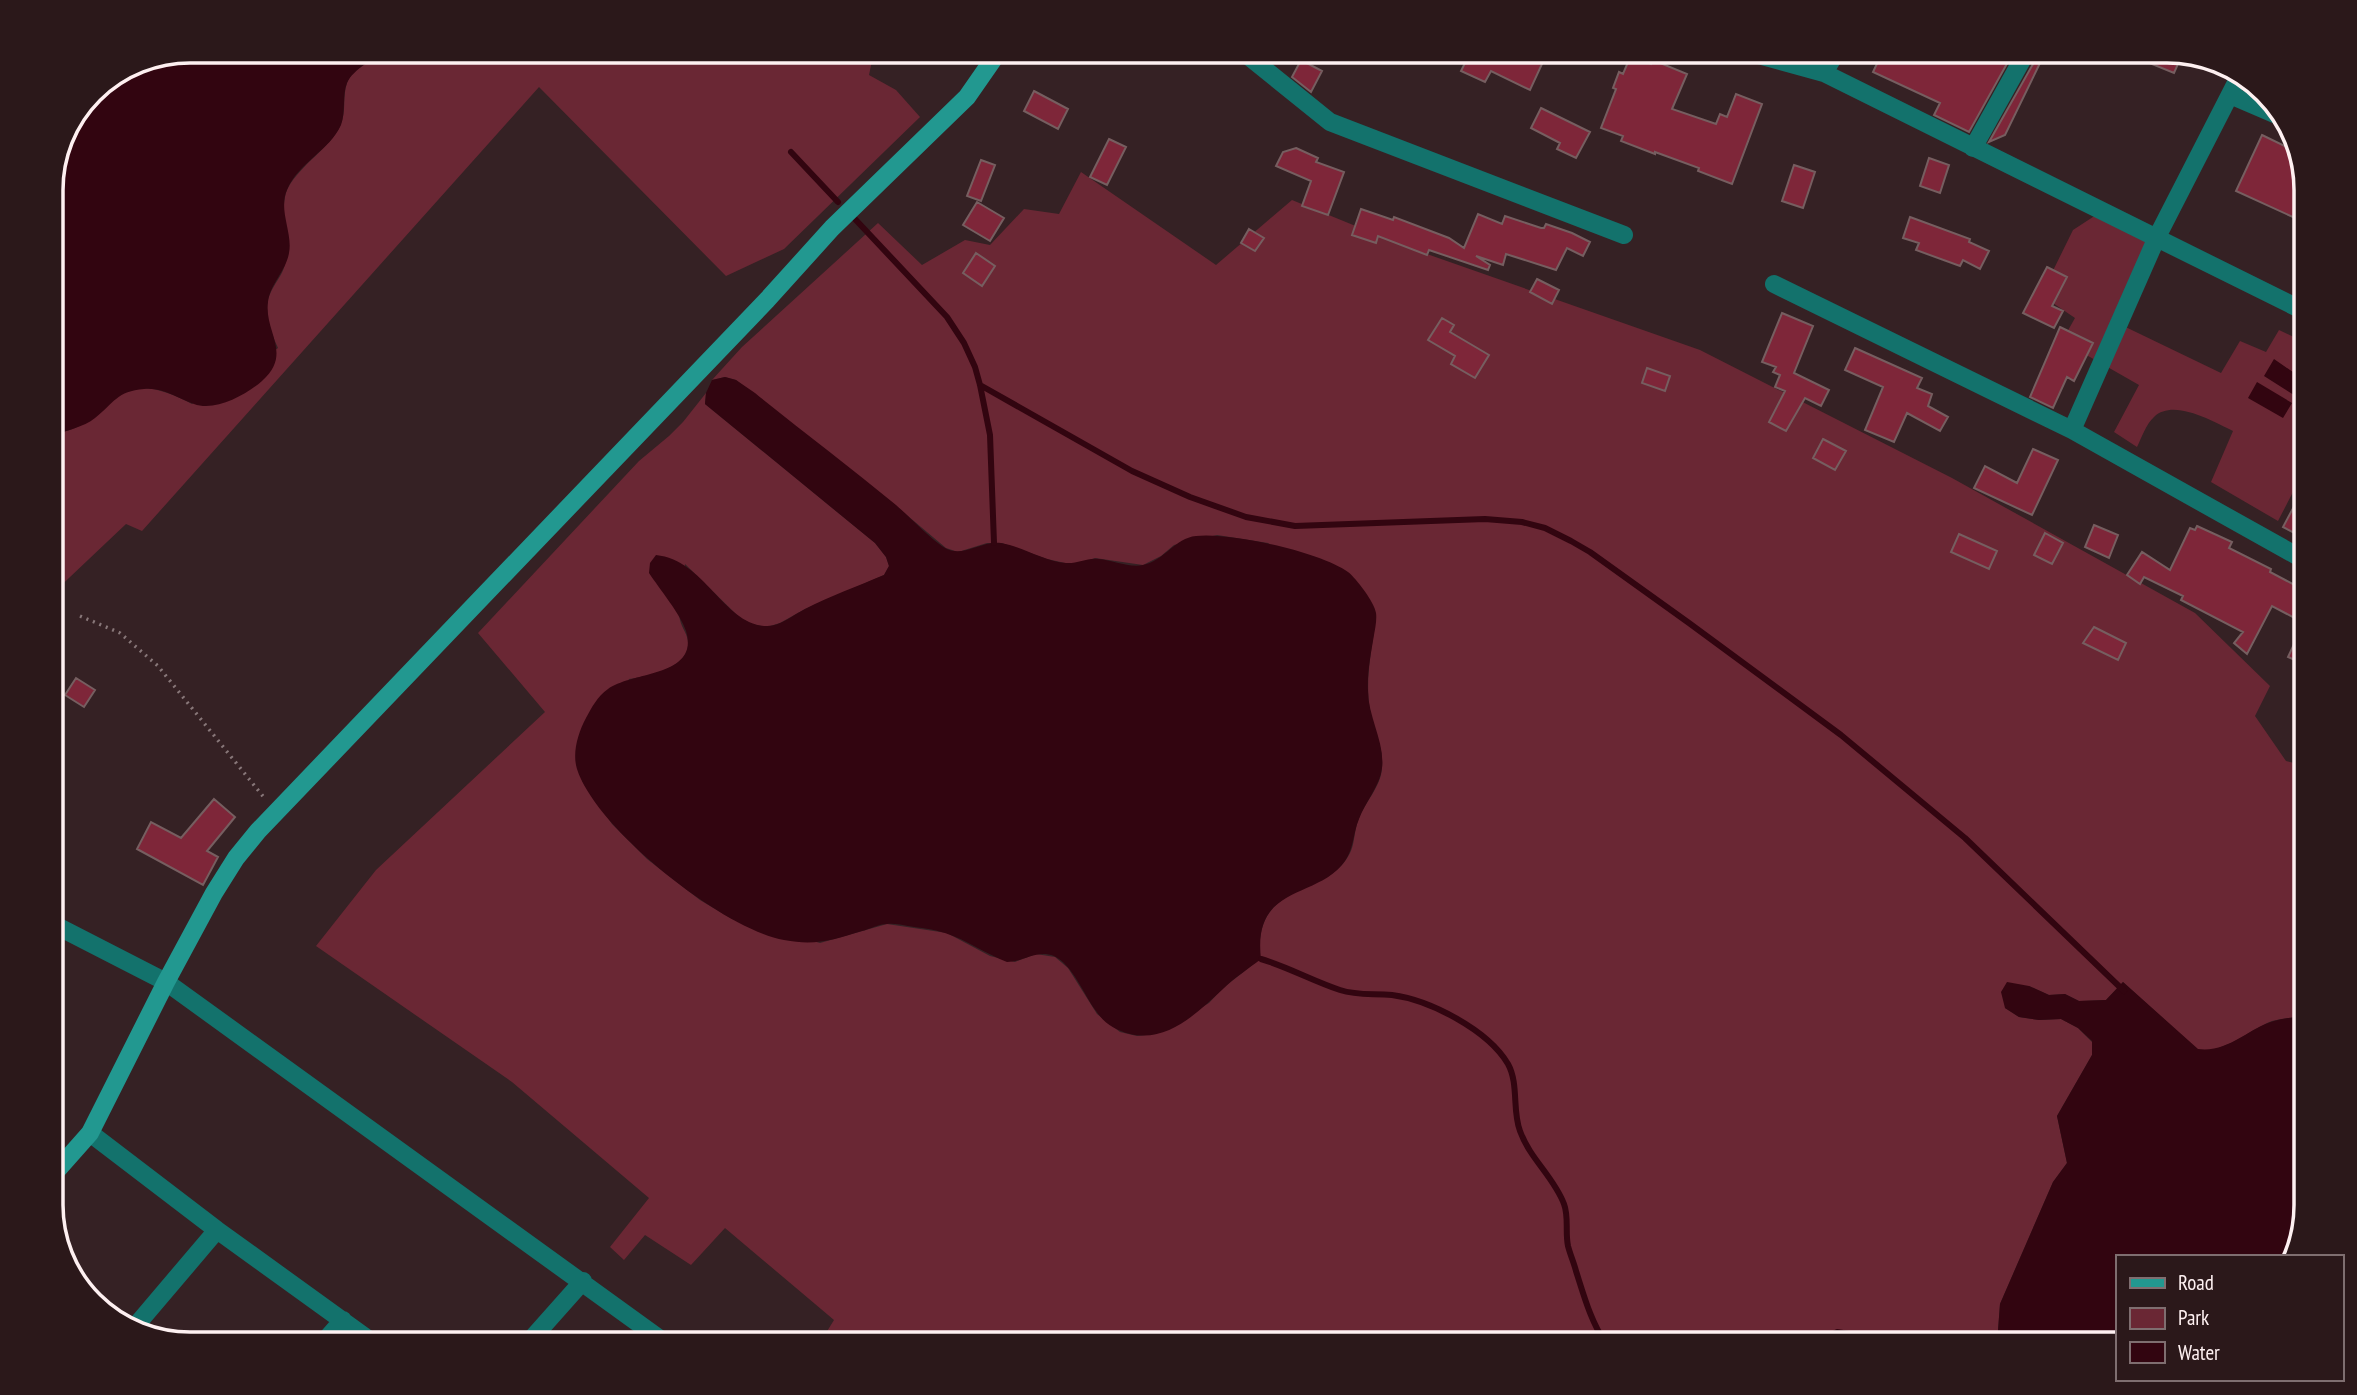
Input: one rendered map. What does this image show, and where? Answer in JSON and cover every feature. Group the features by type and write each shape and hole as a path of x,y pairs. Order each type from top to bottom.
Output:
{"street":[{"path":"63,1163 90,1133 166,982 224,876 258,831 767,300 832,228 967,97 991,63"},
{"path":"1257,63 1330,122 1624,235"},
{"path":"1788,63 1824,73 2294,306"},
{"path":"1824,73 1830,63"},
{"path":"1973,148 2021,63"},
{"path":"2072,430 2157,237 2236,83"},
{"path":"2230,95 2266,110"},
{"path":"1774,284 2072,430 2294,554"},
{"path":"63,929 166,982 651,1332"},
{"path":"90,1133 217,1230 359,1332"},
{"path":"140,1321 217,1230"},
{"path":"538,1332 583,1281"},
{"path":"332,1332 343,1320"}],"path":[{"path":"80,616 120,633 158,666 276,812"}],"green space":[{"path":"872,63 869,75 896,90 920,117 784,249 726,276 539,87 142,531 126,524 63,584 63,432 83,424 126,391 145,388 174,395 192,404 278,348 270,328 267,307 270,294 285,263 286,194 300,171 336,134 343,115 347,83 365,64"},
{"path":"1081,172 1216,265 1292,200 1407,247 1700,350 1952,478 2195,613 2270,686 2255,716 2286,761 2294,763 2294,1018 2272,1021 2227,1045 2198,1050 2123,982 2106,1000 2079,1001 2065,994 2049,995 2029,986 2005,1008 2019,1017 2061,1019 2078,1028 2092,1042 2092,1055 2057,1116 2067,1163 2053,1182 2000,1304 1998,1332 827,1332 834,1320 725,1228 691,1265 645,1235 624,1260 610,1247 649,1198 512,1082 316,946 376,870 545,712 478,633 639,461 683,422 706,393 705,404 875,543 886,557 889,566 884,575 767,627 740,618 685,564 679,615 688,642 685,654 673,666 629,679 582,781 612,824 647,859 700,900 732,919 820,943 887,924 947,933 990,956 1015,962 1036,954 1055,957 1068,968 1097,1014 1120,1032 1137,1036 1156,1034 1209,1003 1223,988 1260,959 1261,933 1268,915 1280,902 1326,878 1340,867 1352,849 1358,821 1379,782 1382,768 1368,689 1375,625 1268,543 1217,535 1174,545 1161,556 1143,565 1095,558 1081,563 1065,563 1002,543 987,543 958,552 946,548 736,380 725,377 712,380 742,347 878,223 922,265 965,240 990,245 1024,209 1059,214"},
{"path":"2096,215 2149,241 2111,320 2221,373 2240,341 2266,352 2279,330 2294,337 2294,373 2274,360 2294,392 2294,490 2278,521 2211,482 2233,431 2194,414 2172,410 2162,412 2151,420 2137,447 2114,432 2139,385 2062,341 2075,318 2041,295 2073,230"}],"water":[{"path":"367,63 347,83 341,125 336,134 292,180 287,190 284,205 289,253 268,302 276,352 271,371 248,392 211,406 194,404 157,390 128,392 91,421 63,432 63,182 73,141 94,106 119,84 165,65"},
{"path":"2274,359 2294,373 2294,395 2264,376"},
{"path":"725,377 736,380 755,393 879,491 947,549 960,551 1001,543 1058,562 1095,559 1138,566 1150,563 1189,538 1230,537 1275,545 1318,557 1348,572 1365,591 1376,616 1368,684 1382,768 1357,824 1350,851 1345,861 1333,873 1277,905 1267,917 1261,935 1261,959 1193,1016 1170,1030 1157,1034 1130,1034 1103,1020 1067,966 1054,956 1042,954 1007,962 953,936 931,930 884,924 815,942 784,940 758,932 697,897 665,873 635,847 589,793 577,769 576,750 581,730 595,702 604,692 619,683 674,665 683,657 688,646 686,631 675,610 649,573 650,563 656,555 673,559 688,568 738,615 751,623 766,626 781,623 824,600 884,575 889,566 886,557 875,543 705,404 706,393 712,380"},
{"path":"2257,382 2292,403 2283,418 2248,398"},
{"path":"2007,982 2029,986 2049,995 2065,994 2079,1001 2106,1000 2123,982 2198,1049 2219,1047 2274,1021 2294,1018 2294,1205 2290,1238 2284,1255 2116,1255 2116,1332 1998,1332 2000,1304 2053,1182 2067,1163 2057,1116 2092,1055 2092,1041 2078,1028 2061,1019 2019,1017 2005,1008 2001,992"}],"building":[{"path":"1299,63 1307,63 1322,71 1311,92 1292,77"},
{"path":"1465,63 1542,63 1530,90 1491,71 1485,82 1461,71"},
{"path":"1628,63 1660,63 1687,74 1672,109 1716,124 1720,114 1727,117 1736,94 1762,104 1732,184 1698,171 1699,168 1621,141 1623,136 1601,128 1616,89 1613,88 1619,72 1623,74"},
{"path":"1877,63 2007,63 1969,132 1934,115 1940,103 1873,72"},
{"path":"2034,63 2040,63 2005,135 1989,142"},
{"path":"2149,63 2178,64 2174,73"},
{"path":"1034,91 1068,109 1058,129 1024,111"},
{"path":"1541,108 1590,132 1576,158 1557,149 1560,143 1531,128"},
{"path":"2262,135 2286,147 2294,182 2294,218 2236,191"},
{"path":"1109,139 1126,147 1107,185 1090,177"},
{"path":"1296,148 1318,158 1316,162 1344,172 1328,215 1302,206 1311,181 1276,166 1283,152"},
{"path":"1929,158 1949,165 1940,193 1920,186"},
{"path":"981,160 995,165 981,201 967,196"},
{"path":"1794,165 1815,172 1803,208 1782,201"},
{"path":"977,202 1004,218 990,241 963,225"},
{"path":"1361,209 1393,220 1394,217 1449,238 1464,248 1478,214 1502,224 1505,216 1541,228 1546,224 1590,242 1583,256 1567,248 1556,270 1506,254 1503,265 1476,256 1490,265 1488,270 1429,250 1427,255 1378,236 1376,243 1352,235"},
{"path":"1910,217 1970,239 1969,242 1989,251 1980,269 1963,260 1960,266 1916,250 1919,243 1903,238"},
{"path":"1249,229 1264,238 1255,251 1241,243"},
{"path":"976,253 995,266 982,286 963,273"},
{"path":"2047,267 2067,277 2052,306 2063,311 2054,328 2023,313"},
{"path":"1537,279 1559,290 1552,304 1530,292"},
{"path":"1782,313 1813,326 1794,373 1829,390 1821,406 1805,398 1786,431 1769,422 1785,391 1775,387 1780,375 1773,372 1776,367 1762,362"},
{"path":"1442,318 1454,325 1450,332 1489,355 1475,378 1451,364 1455,356 1428,340"},
{"path":"2060,327 2093,343 2074,381 2067,377 2053,408 2030,397"},
{"path":"1855,348 1922,378 1917,388 1932,394 1928,406 1948,417 1940,431 1907,413 1894,442 1865,430 1883,387 1845,370"},
{"path":"1647,368 1670,376 1665,391 1642,383"},
{"path":"1823,439 1846,451 1835,470 1813,458"},
{"path":"2033,449 2058,460 2032,515 1974,488 1985,466 2017,483"},
{"path":"2294,506 2294,533 2283,527"},
{"path":"2094,525 2118,535 2109,558 2085,547"},
{"path":"2197,526 2232,542 2229,548 2271,569 2270,572 2294,585 2294,618 2272,606 2247,654 2234,643 2243,632 2181,600 2183,596 2144,577 2140,584 2127,575 2142,552 2170,570 2190,528 2195,530"},
{"path":"2045,533 2063,543 2052,564 2034,555"},
{"path":"1959,534 1997,551 1989,569 1951,552"},
{"path":"2094,627 2126,643 2118,660 2083,643"},
{"path":"2294,644 2294,660 2288,657"},
{"path":"76,678 95,690 84,707 65,695"},
{"path":"214,799 235,817 207,851 218,857 203,885 137,849 151,822 181,838"}],"waterway":[{"path":"791,152 838,202"},
{"path":"854,218 947,317 964,343 975,367 990,435 994,543"},
{"path":"980,385 1132,471 1190,497 1246,517 1295,526 1485,519 1522,522 1545,528 1571,541 1689,623 1841,735 1965,838 2124,991"},
{"path":"1261,959 1347,992 1392,995 1423,1003 1473,1029 1499,1051 1511,1072 1516,1114 1524,1141 1564,1204 1569,1249 1588,1309 1599,1332"}]}
